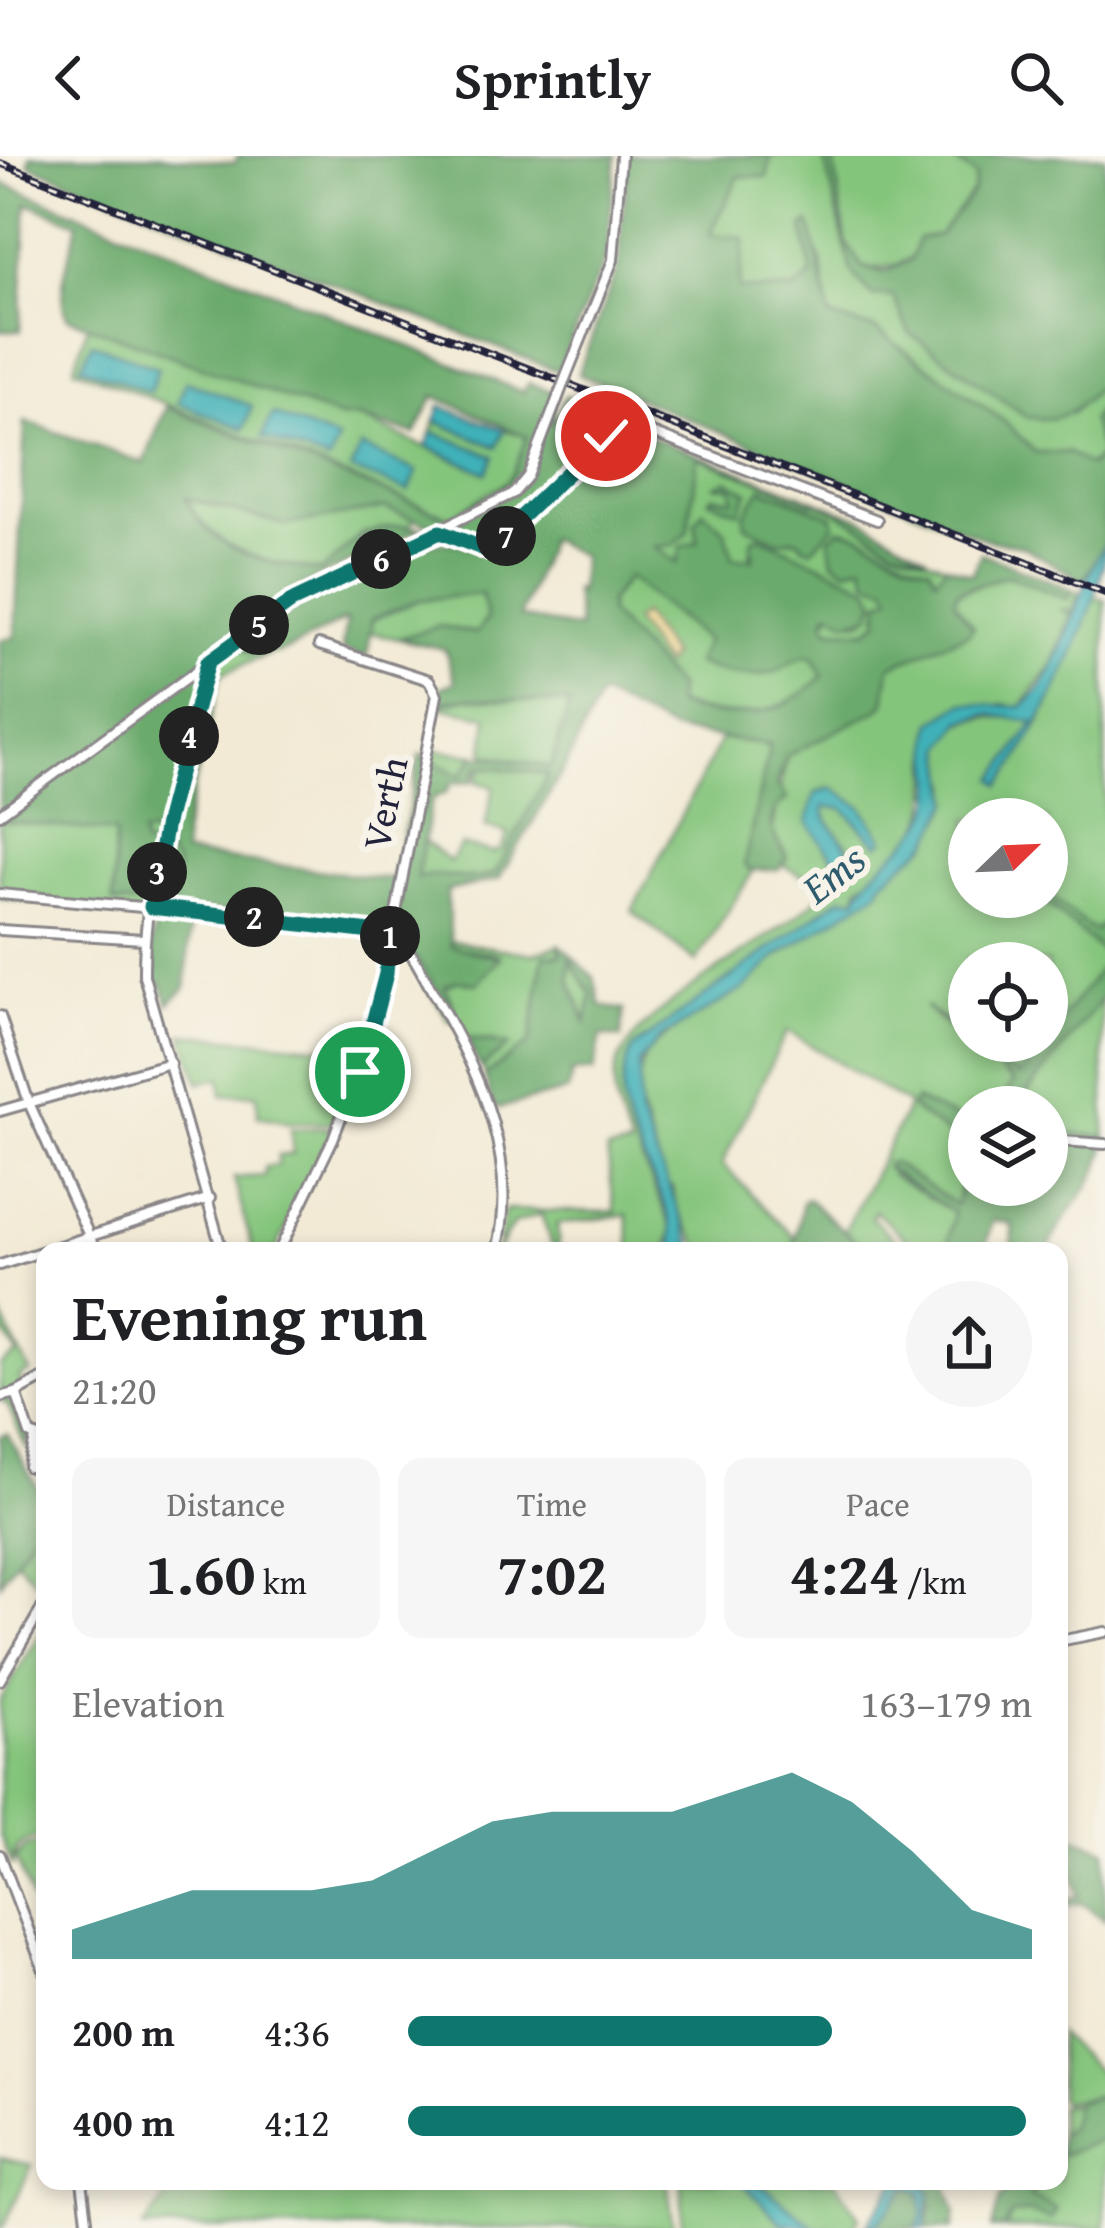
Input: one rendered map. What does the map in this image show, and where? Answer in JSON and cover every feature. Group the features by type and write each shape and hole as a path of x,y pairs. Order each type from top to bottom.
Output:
{"street":[{"path":"0,814 291,602 500,503 523,483 613,260 621,156"},
{"path":"487,550 606,436 634,426 877,520"},
{"path":"440,532 508,559"},
{"name":"Verth","path":"283,1242 333,1139 369,1045 390,954 389,934 436,689 429,680 319,645"},
{"path":"208,662 166,823 143,939 144,976 220,1242"},
{"path":"0,894 389,934 407,947 480,1079 502,1175 505,1210 499,1242"},
{"path":"0,930 143,939"},
{"path":"0,1016 29,1103 92,1242"},
{"path":"0,1111 170,1063"},
{"path":"1068,1141 1105,1144"},
{"path":"63,1242 210,1198"},
{"path":"0,1265 36,1252"},
{"path":"0,1396 36,1381"},
{"path":"16,1393 36,1431"},
{"path":"29,1467 36,1449"},
{"path":"0,1680 36,1618"},
{"path":"1068,1639 1105,1632"},
{"path":"0,1855 36,1949"},
{"path":"83,2190 88,2228"}],"green space":[{"path":"30,156 158,156 235,163 237,156 616,156 607,256 558,371 29,165"},
{"path":"628,156 771,156 767,177 739,176 710,234 745,238 739,289 794,290 812,276 803,226 810,223 830,317 875,329 1005,422 1035,452 1069,453 1089,466 1102,455 1091,420 1105,402 1105,544 1083,581 1022,546 985,539 578,374 618,267"},
{"path":"771,156 824,156 851,270 872,295 893,295 1071,414 1105,380 1105,402 1091,420 1102,455 1088,466 1069,453 1035,452 1005,422 875,329 829,317 821,259 803,227 812,276 794,290 739,290 709,235 739,176 766,177"},
{"path":"824,156 833,156 846,242 862,267 885,272 911,260 918,239 939,235 973,192 976,176 948,156 1105,156 1105,380 1061,416 1027,417 909,333 893,296 872,296 851,271"},
{"path":"833,156 948,156 976,176 976,182 960,215 932,245 898,264 862,267 846,242"},
{"path":"0,182 523,392 529,383 553,392 551,425 565,396 628,419 636,431 861,518 928,557 894,547 835,510 698,457 688,532 673,545 655,547 677,563 681,546 698,542 695,523 703,511 725,530 733,558 753,559 751,542 759,536 869,587 876,602 869,616 847,621 829,611 824,621 830,629 866,631 879,621 880,601 892,596 886,586 868,581 863,564 846,569 833,561 829,538 840,529 929,566 936,578 946,565 972,574 981,553 1073,590 1067,599 1008,575 957,591 954,601 973,628 969,633 890,666 885,702 879,709 787,756 777,784 787,799 772,820 774,835 787,858 779,870 749,870 744,864 770,745 673,731 600,695 568,762 499,879 447,891 451,946 500,958 476,984 458,981 445,986 453,1012 386,914 379,924 191,909 186,988 168,1004 162,984 154,984 151,951 157,913 173,912 176,866 167,854 166,834 142,834 144,846 158,847 155,867 144,870 141,905 113,903 115,832 0,821 0,640 15,637 25,421 144,463 166,407 449,517 501,488 514,470 526,436 434,396 415,434 356,417 341,418 68,318 63,285 78,223 27,203 20,331 0,330","holes":["186,498 285,525 385,508 510,555 507,562 454,543 416,548 334,586 238,646 267,654 281,652 346,620 342,650 367,658 372,619 419,600 482,594 487,619 476,633 438,626 398,639 445,649 455,682 440,688 439,702 467,698 570,703 551,767 475,755 461,776 420,754 394,876 389,879 184,854 183,834 221,674 209,648 292,591 421,528 391,526 366,535 322,571 243,553 209,531","549,539 581,556 579,591 574,590 579,629 520,617","628,577 706,640 696,664 736,675 756,675 813,657 823,676 790,701 755,713 717,714 676,705 677,687 609,613 609,602","478,766 548,774 496,872 476,878 417,878 432,799 448,791 450,784 473,781"]},
{"path":"88,325 341,418 356,417 486,473 493,456 432,432 435,421 496,447 504,430 526,435 522,464 513,478 449,517 74,368"},
{"path":"698,457 835,510 894,547 946,565 944,574 936,579 931,568 848,530 851,568 863,564 868,581 886,586 893,597 878,612 879,621 866,631 829,629 824,622 834,610 856,622 864,620 876,602 869,587 759,536 753,538 749,561 733,558 725,542 699,542 678,565 653,546 673,545 688,532","holes":["762,488 811,506 803,546 796,539 759,531 744,515"]},
{"path":"727,480 748,492 739,512 709,500 712,496 733,499 732,487 714,486"},
{"path":"761,488 833,516 834,526 811,550 796,539 779,541 745,525 744,515"},
{"path":"185,498 285,525 385,508 414,518 411,526 362,533 323,571 281,565 243,552 211,531"},
{"path":"1008,575 1067,599 1073,590 1079,592 1072,613 1060,609 1071,615 1052,666 1021,707 1002,704 931,729 928,803 917,835 904,850 859,886 857,898 840,898 633,1048 623,1094 627,1118 672,1232 669,1242 630,1242 627,1215 557,1224 558,1242 551,1242 541,1214 514,1223 499,1242 505,1210 615,1212 607,1151 631,1147 615,1094 615,1075 624,1050 672,1002 827,889 785,866 785,853 771,834 787,756 879,709 890,666 973,627 954,601 956,593","holes":["832,788 862,807 878,845 843,808 824,807 825,819 848,846 839,869 826,849 819,791"]},
{"path":"628,576 706,641 774,672 801,656 813,657 823,676 790,701 755,713 717,714 676,704 676,686 609,613 609,602","holes":["642,614 671,656 663,664 635,621"]},
{"path":"477,593 486,599 487,618 476,633 438,626 398,639 370,632 372,620 419,600"},
{"path":"1092,596 1105,600 1105,923 1094,932 1068,911 1068,798 948,798 948,918 1064,918 1105,954 1105,963 1068,1011 1068,942 948,942 948,1023 926,1008 948,1027 948,1062 989,1062 1014,1083 948,1086 948,1114 916,1100 913,1109 948,1134 948,1200 887,1163 892,1176 955,1213 948,1242 910,1242 875,1211 871,1217 897,1242 856,1242 844,1232 909,1105 787,1031 722,1164 794,1242 697,1242 676,1206 673,1188 666,1184 635,1093 646,1051 717,1000 744,988 774,959 841,911 878,892 883,881 929,843 951,786 943,762 951,731 979,718 1035,722 995,779 1001,785 1041,721"},
{"path":"238,646 249,653 272,653 221,674 215,662"},
{"path":"467,698 571,703 551,767 488,755 484,751 488,717 436,706"},
{"path":"721,739 762,743 770,749 745,864 754,870 696,962 632,911"},
{"path":"429,749 475,755 462,776 450,774 427,757"},
{"path":"481,767 549,773 496,872 475,878 416,879 424,841 450,862 461,845 493,853 502,849 508,834 485,826 494,787 477,782"},
{"path":"0,821 115,832 113,902 141,904 144,870 157,847 143,846 142,834 167,834 176,866 173,912 149,916 0,898"},
{"path":"1068,911 1094,931 1105,923 1105,954 1064,918"},
{"path":"402,930 455,1009 445,987 498,954 450,947 451,941 533,954 560,945 560,955 544,956 530,1043 485,1076 483,1064 502,1050 496,1041 465,1038 454,1020 449,1021 398,937"},
{"path":"560,945 594,977 601,1006 624,1010 621,1038 601,1036 594,1071 572,1072 568,1091 499,1108 492,1104 485,1076 530,1042 544,955 560,955","holes":["570,959 592,995 586,1022 570,981"]},
{"path":"569,958 592,995 586,1024 570,981"},
{"path":"1105,963 1105,995 1068,1042 1068,1011"},
{"path":"1101,993 1105,1136 1068,1133 1068,1086 1032,1086 1050,1062 1068,1062 1068,1037"},
{"path":"183,1034 363,1053 335,1123 291,1123 258,1116 257,1094 222,1095 221,1078 199,1082"},
{"path":"465,1038 509,1045 481,1068"},
{"path":"990,1062 1000,1062 1019,1076 1030,1062 1052,1062 1033,1086 1010,1086 1013,1082"},
{"path":"1000,1062 1031,1062 1019,1077"},
{"path":"915,1100 948,1115 948,1134 912,1109"},
{"path":"291,1129 333,1132 279,1242 251,1242 234,1178 265,1176 265,1167 278,1165 278,1155 293,1154"},
{"path":"1068,1133 1105,1136 1091,1182 1052,1242 1012,1242 1012,1224 993,1220 987,1242 948,1242 954,1213 886,1168 892,1162 948,1200 948,1206 1068,1206"},
{"path":"808,1199 857,1242 795,1242 803,1201"},
{"path":"0,1313 30,1372 19,1377 22,1383 12,1395 29,1438 26,1447 7,1403 0,1400 0,1365 18,1354 0,1328"},
{"path":"7,1434 36,1485 36,1528 0,1584 0,1436"},
{"path":"36,1528 36,1581 16,1560"},
{"path":"36,1640 36,1838 22,1844 13,1867 0,1834 0,1701"},
{"path":"1075,1838 1105,1849 1105,1920 1082,1903 1068,1905 1068,1899 1079,1896 1068,1841"},
{"path":"36,1844 36,1910 16,1858"},
{"path":"1068,2043 1105,2078 1105,2228 992,2228 1000,2198 1009,2190 1068,2190 1068,2105 1104,2100 1103,2095 1068,2101"},
{"path":"1105,2095 1105,2138 1068,2152 1068,2128 1076,2102"},
{"path":"0,2158 32,2165 3,2228 0,2228"},
{"path":"172,2190 668,2190 674,2228 143,2228"},
{"path":"682,2190 750,2190 789,2228 682,2228"},
{"path":"767,2190 841,2190 860,2218 852,2228 816,2228"},
{"path":"904,2190 920,2193 923,2214 917,2228 872,2228"},
{"path":"926,2190 948,2190 956,2212 953,2228 925,2228 932,2206"},
{"path":"1009,2190 1034,2190 1030,2196 1057,2209 1051,2219 1027,2212 1011,2215 1005,2228 992,2228 1000,2198"}],"sand":[{"path":"642,614 671,656 664,665 634,621"}],"water":[{"path":"92,343 158,368 150,392 81,366"},
{"path":"186,381 252,406 244,429 178,403"},
{"path":"440,406 504,430 497,447 435,421"},
{"path":"273,414 338,440 329,462 262,437"},
{"path":"432,432 494,456 487,473 426,446"},
{"path":"361,447 417,471 409,491 351,470"},
{"path":"1105,544 1082,633 1050,702 1001,785 995,779 1035,722 988,714 962,721 944,748 951,798 929,843 883,881 878,892 777,956 745,988 659,1039 639,1063 640,1115 691,1242 672,1242 664,1203 623,1102 624,1075 633,1048 840,898 857,898 870,877 928,815 933,793 933,722 963,703 1021,707 1036,694 1059,655"},
{"path":"832,788 862,807 884,840 878,845 843,808 824,807 849,854 850,863 841,869 807,822 815,794"},
{"path":"750,2190 767,2190 816,2228 781,2223"},
{"path":"890,2190 904,2190 878,2223 865,2228"},
{"path":"916,2190 930,2193 925,2228 917,2228 923,2213"}],"railway":[{"path":"0,163 1105,593"}],"route":[{"path":"360,1072 386,974 389,934 381,929 151,907 166,823 208,662 291,602 440,532 487,550 510,533 606,436"}],"water label":[{"name":"Ems","path":"833,873"}]}
